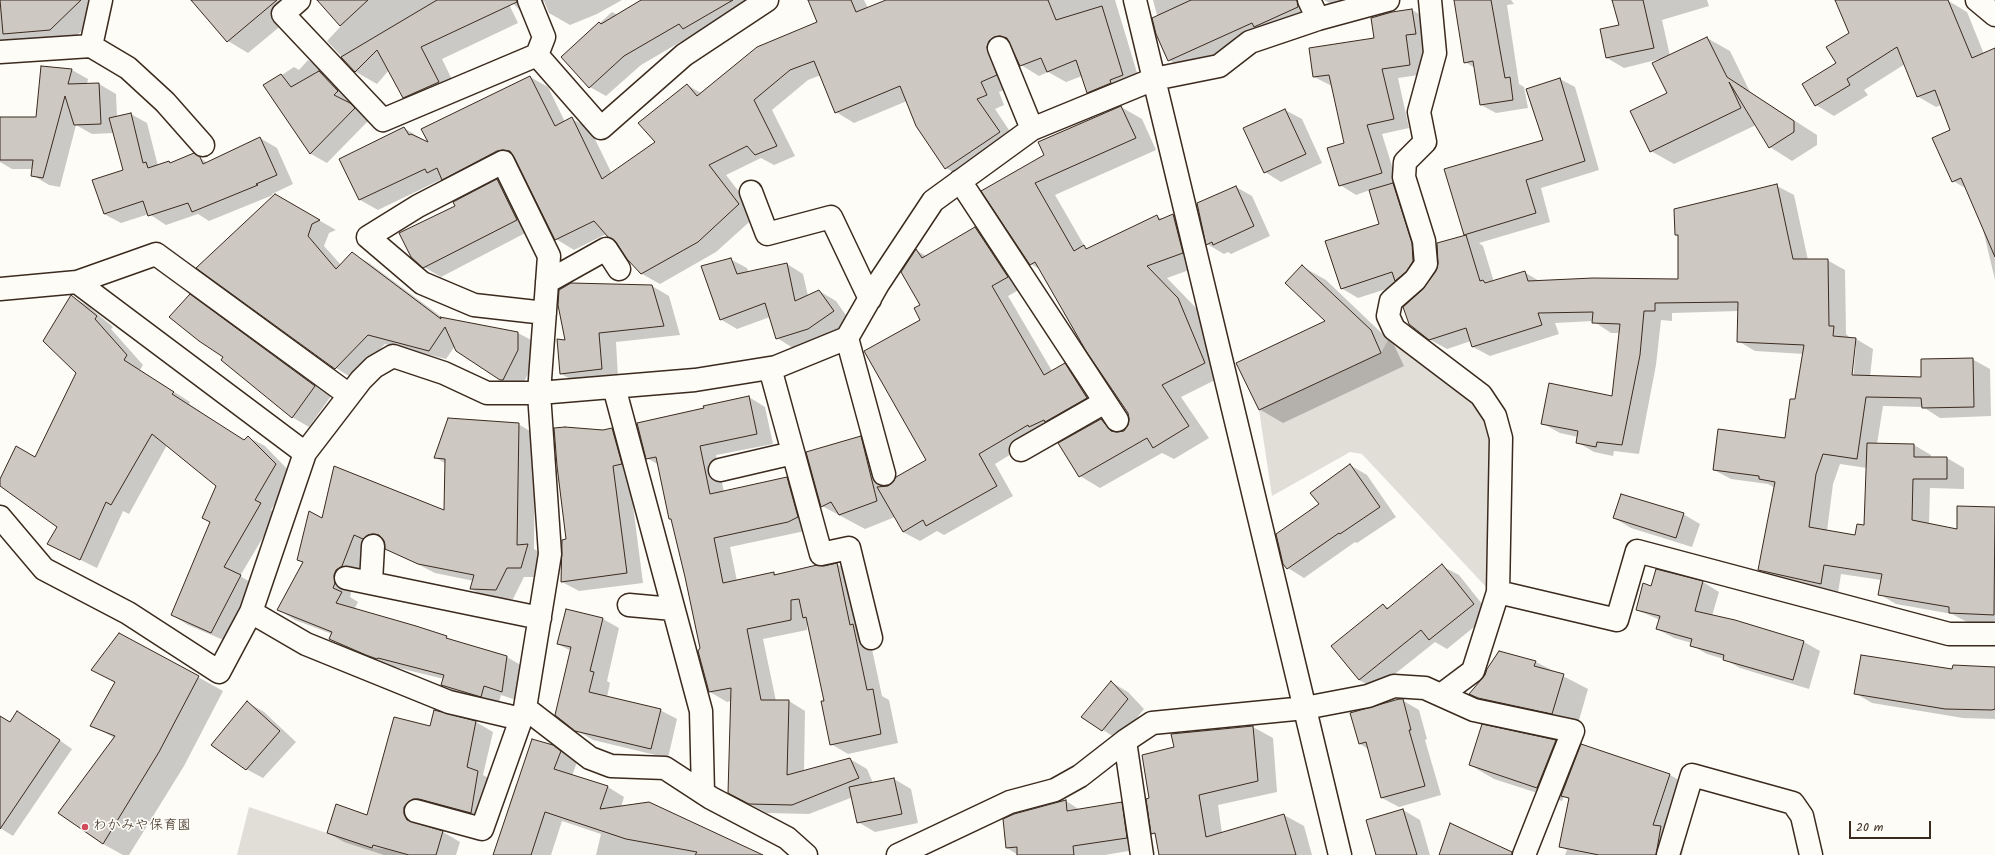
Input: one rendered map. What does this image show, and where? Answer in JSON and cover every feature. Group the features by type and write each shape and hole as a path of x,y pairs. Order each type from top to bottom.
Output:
{"street":[{"path":"91,46 101,0"},
{"path":"299,0 283,14 384,120 537,55 544,37 529,0"},
{"path":"537,55 601,128 684,55 767,0"},
{"path":"1135,0 1340,855"},
{"path":"0,517 44,569 128,613 219,672 251,612 305,453 361,380 374,367 393,356 444,373 486,393 539,393 695,380 770,368 848,338 870,299 933,201 1032,130 1154,79 1219,66 1250,42 1314,9 1388,0"},
{"path":"1430,0 1435,53 1419,112 1425,142 1405,162 1404,177 1424,241 1426,264 1415,280 1391,301 1388,316 1394,329 1481,395 1495,416 1501,438 1498,592 1473,671 1441,695"},
{"path":"1977,0 1995,15"},
{"path":"0,52 91,46 128,68 165,102 203,146"},
{"path":"999,48 1032,130"},
{"path":"416,811 482,830 523,713 550,554 539,393 545,313 549,256 503,162 418,206 368,237 422,283 474,305 545,313"},
{"path":"960,181 1117,420"},
{"path":"750,192 767,234 830,217 870,299"},
{"path":"547,282 606,250 619,270"},
{"path":"0,289 77,282 156,254 349,395"},
{"path":"77,282 305,453"},
{"path":"848,338 884,474"},
{"path":"770,368 821,554 849,548 871,638"},
{"path":"614,387 701,711 704,793"},
{"path":"1021,450 1105,402"},
{"path":"720,470 793,453"},
{"path":"371,582 373,546"},
{"path":"1498,592 1617,620 1637,551 1949,634 1995,634"},
{"path":"346,578 540,618"},
{"path":"629,606 673,609"},
{"path":"251,612 306,644 449,702 523,713 590,758 612,766 665,768 704,793 787,838 806,855"},
{"path":"898,855 1010,802 1055,790 1080,776 1125,741 1152,723 1305,708 1368,696 1394,686 1425,688 1474,710 1573,731 1524,855"},
{"path":"1125,741 1142,855"},
{"path":"1668,855 1692,774 1792,803 1802,816 1811,855"}],"shaded area":[{"path":"1394,329 1481,395 1501,438 1487,588 1362,454 1350,452 1272,496 1259,410 1381,353"},
{"path":"249,807 372,848 386,849 409,855 237,855"}],"building":[{"path":"0,0 81,0 50,30 3,34"},
{"path":"191,0 277,0 227,42"},
{"path":"317,0 368,0 340,26"},
{"path":"437,0 517,0 517,2 421,47 439,82 403,98 377,50 355,72 341,57"},
{"path":"641,0 733,0 683,29 679,24 624,56 589,88 561,57 599,22 601,24"},
{"path":"808,0 851,0 856,12 886,0 1048,0 1056,20 1102,6 1123,75 1110,80 1111,83 1087,93 1076,60 1047,72 1041,58 1020,66 1007,38 1000,36 994,37 989,41 987,47 997,75 981,82 987,95 977,99 1000,132 945,169 916,126 900,86 835,113 814,61 790,70 754,100 777,146 755,155 747,146 709,165 739,204 698,242 641,274 627,259 616,242 608,237 594,221 555,240 510,151 497,151 442,180 437,168 427,173 425,169 359,200 339,159 404,127 409,135 411,134 428,142 421,129 530,76 555,126 572,117 602,179 655,142 638,123 687,84 697,96 757,47 817,22"},
{"path":"1191,0 1297,0 1298,7 1254,27 1252,23 1168,61 1156,34 1152,18"},
{"path":"1454,0 1491,0 1505,78 1510,77 1513,100 1480,105 1473,61 1464,63"},
{"path":"1612,0 1643,0 1654,48 1606,58 1600,29 1619,25"},
{"path":"1835,0 1948,0 1972,58 1995,48 1995,257 1961,178 1952,182 1932,138 1950,130 1935,90 1917,97 1897,47 1847,79 1850,85 1815,106 1802,84 1836,63 1826,47 1849,33"},
{"path":"1412,9 1416,34 1406,35 1410,65 1382,69 1394,119 1367,125 1382,173 1339,186 1327,148 1344,143 1329,75 1313,77 1309,48 1374,38 1371,18 1392,12"},
{"path":"1707,37 1727,77 1794,121 1794,132 1769,148 1729,82 1741,108 1650,152 1630,111 1667,93 1652,63"},
{"path":"41,66 72,69 68,84 99,83 101,124 74,125 65,96 43,178 31,176 33,160 0,160 0,117 36,117"},
{"path":"319,71 338,91 334,95 350,103 355,108 310,154 263,85 281,74 291,87"},
{"path":"1560,78 1585,161 1526,180 1536,213 1464,235 1444,169 1543,140 1526,89"},
{"path":"1121,106 1136,138 1035,183 1074,251 1084,245 1086,249 1157,215 1159,220 1173,214 1183,253 1147,266 1178,298 1205,363 1162,385 1189,426 1153,448 1147,438 1079,477 1058,443 1101,419 1111,431 1124,431 1128,425 1128,413 1086,351 1035,262 1030,265 981,191 1044,155 1038,142"},
{"path":"1285,109 1306,154 1264,173 1243,128"},
{"path":"131,113 143,163 146,162 148,168 169,161 170,163 194,153 200,157 203,164 260,137 277,175 256,184 258,185 192,212 188,203 148,216 143,201 104,214 92,180 123,170 109,118"},
{"path":"497,179 517,220 423,268 411,257 399,233 455,206 453,202"},
{"path":"1393,183 1412,243 1413,261 1406,272 1395,281 1392,272 1341,289 1325,241 1379,224 1369,190"},
{"path":"1777,184 1793,259 1828,259 1829,326 1834,326 1833,336 1856,338 1852,375 1921,377 1921,359 1973,358 1974,407 1922,408 1921,398 1866,397 1857,459 1823,454 1816,474 1809,527 1855,535 1857,524 1864,525 1867,443 1914,444 1914,457 1947,457 1947,479 1913,479 1912,520 1957,529 1957,506 1995,507 1994,615 1949,613 1949,607 1878,595 1882,574 1824,565 1821,584 1758,570 1775,482 1759,479 1759,476 1713,470 1718,429 1785,438 1790,399 1795,399 1804,345 1737,342 1738,302 1655,303 1655,311 1644,311 1640,355 1622,445 1597,442 1596,447 1576,443 1578,431 1541,424 1549,383 1612,396 1620,324 1592,323 1593,312 1538,313 1542,325 1472,347 1466,328 1429,340 1409,324 1403,307 1423,289 1436,271 1438,263 1437,243 1466,235 1480,281 1483,280 1485,283 1525,271 1528,281 1593,278 1678,279 1678,235 1675,235 1674,209"},
{"path":"1236,186 1254,226 1213,245 1212,242 1206,245 1197,203"},
{"path":"275,194 320,220 312,224 308,236 336,269 352,252 441,319 440,317 518,332 518,350 503,380 500,380 456,351 445,327 429,351 368,335 335,369 196,268"},
{"path":"975,227 1008,277 992,286 1044,375 1065,363 1087,398 1045,422 1044,420 1029,427 1028,425 979,454 997,486 926,526 923,520 903,532 877,487 888,486 896,477 926,460 864,351 920,320 914,308 920,305 901,272 916,249 922,258"},
{"path":"731,258 737,274 787,263 795,301 819,290 834,311 808,329 776,339 765,303 720,320 701,266"},
{"path":"1302,265 1371,330 1381,353 1259,410 1236,363 1325,321 1285,283"},
{"path":"571,283 652,285 664,326 599,333 602,369 560,374 557,339 565,340 558,305 559,290"},
{"path":"190,294 315,386 292,418 221,360 223,357 199,341 169,317"},
{"path":"71,295 97,316 95,319 127,355 124,360 174,392 172,394 244,440 248,436 276,464 255,500 261,503 224,567 241,575 211,633 171,615 210,522 202,518 216,486 152,434 111,505 106,502 80,560 47,544 57,527 0,486 0,479 16,446 35,457 76,373 43,341"},
{"path":"749,396 757,434 700,446 710,494 787,477 798,517 788,522 714,538 723,583 774,572 774,575 817,565 824,566 837,563 850,625 853,624 867,690 873,689 881,734 830,745 821,701 824,701 806,617 803,618 799,599 791,600 791,620 747,629 761,700 789,700 787,775 850,758 859,778 792,805 749,804 728,793 731,688 709,692 698,651 700,648 685,577 671,519 669,519 656,457 646,459 637,423"},
{"path":"448,418 519,423 517,545 528,544 521,568 507,568 496,590 470,589 474,575 418,564 385,549 384,541 379,535 368,535 363,539 354,535 342,566 336,570 334,575 335,583 333,588 342,592 336,603 416,626 447,636 446,638 507,656 502,692 484,686 481,697 441,685 444,675 366,655 329,639 332,632 277,610 303,562 297,560 309,511 322,518 334,466 444,510 445,459 434,458"},
{"path":"565,427 603,430 612,428 622,464 613,466 627,573 561,582 562,540 566,539 554,428"},
{"path":"861,436 877,501 839,515 831,502 821,507 806,452"},
{"path":"1350,464 1380,507 1287,569 1283,564 1276,534 1319,504 1310,493"},
{"path":"1621,494 1684,513 1676,538 1613,518"},
{"path":"1442,564 1474,604 1429,640 1421,630 1359,680 1331,646 1383,604 1387,609"},
{"path":"1656,569 1703,581 1695,611 1735,620 1804,641 1793,680 1723,660 1724,655 1690,646 1692,639 1656,629 1660,616 1636,610 1643,583 1651,586"},
{"path":"566,609 603,618 590,671 594,672 589,692 661,709 651,749 575,731 555,715 571,647 557,644"},
{"path":"119,633 199,676 159,752 103,844 58,813 115,736 90,726 115,682 91,670"},
{"path":"1499,651 1536,661 1534,666 1564,674 1552,714 1478,698 1469,694 1485,675 1487,669"},
{"path":"1861,655 1952,669 1953,665 1995,667 1995,709 1945,709 1854,694"},
{"path":"1111,681 1128,699 1102,731 1081,717"},
{"path":"1403,699 1411,730 1409,730 1425,786 1381,798 1366,742 1359,744 1350,713"},
{"path":"247,701 280,731 246,770 211,745"},
{"path":"434,710 476,721 467,767 478,771 471,813 419,799 413,799 404,807 404,814 407,820 443,831 436,855 409,855 373,845 372,848 327,833 336,804 367,815 394,717 430,726"},
{"path":"17,711 60,740 0,829 0,716 10,722"},
{"path":"1482,724 1556,740 1537,788 1469,765"},
{"path":"1253,726 1258,781 1199,795 1206,837 1284,814 1296,855 1159,855 1155,833 1151,834 1146,799 1149,798 1142,755 1174,747 1171,734"},
{"path":"532,739 553,745 561,751 554,769 608,786 600,809 649,802 763,855 695,855 697,852 626,839 545,812 531,855 493,855"},
{"path":"1581,744 1670,774 1653,825 1661,826 1656,855 1599,855 1559,847 1569,798 1561,796"},
{"path":"894,778 902,814 857,823 849,787"},
{"path":"1066,800 1067,811 1122,802 1127,838 1073,846 1074,855 1017,855 1017,847 1006,848 1003,819 1014,814"},
{"path":"1403,809 1417,855 1376,855 1366,820"},
{"path":"1450,823 1512,852 1512,855 1439,855"}],"place":[{"name":"わかみや保育園","path":"85,827"}]}
